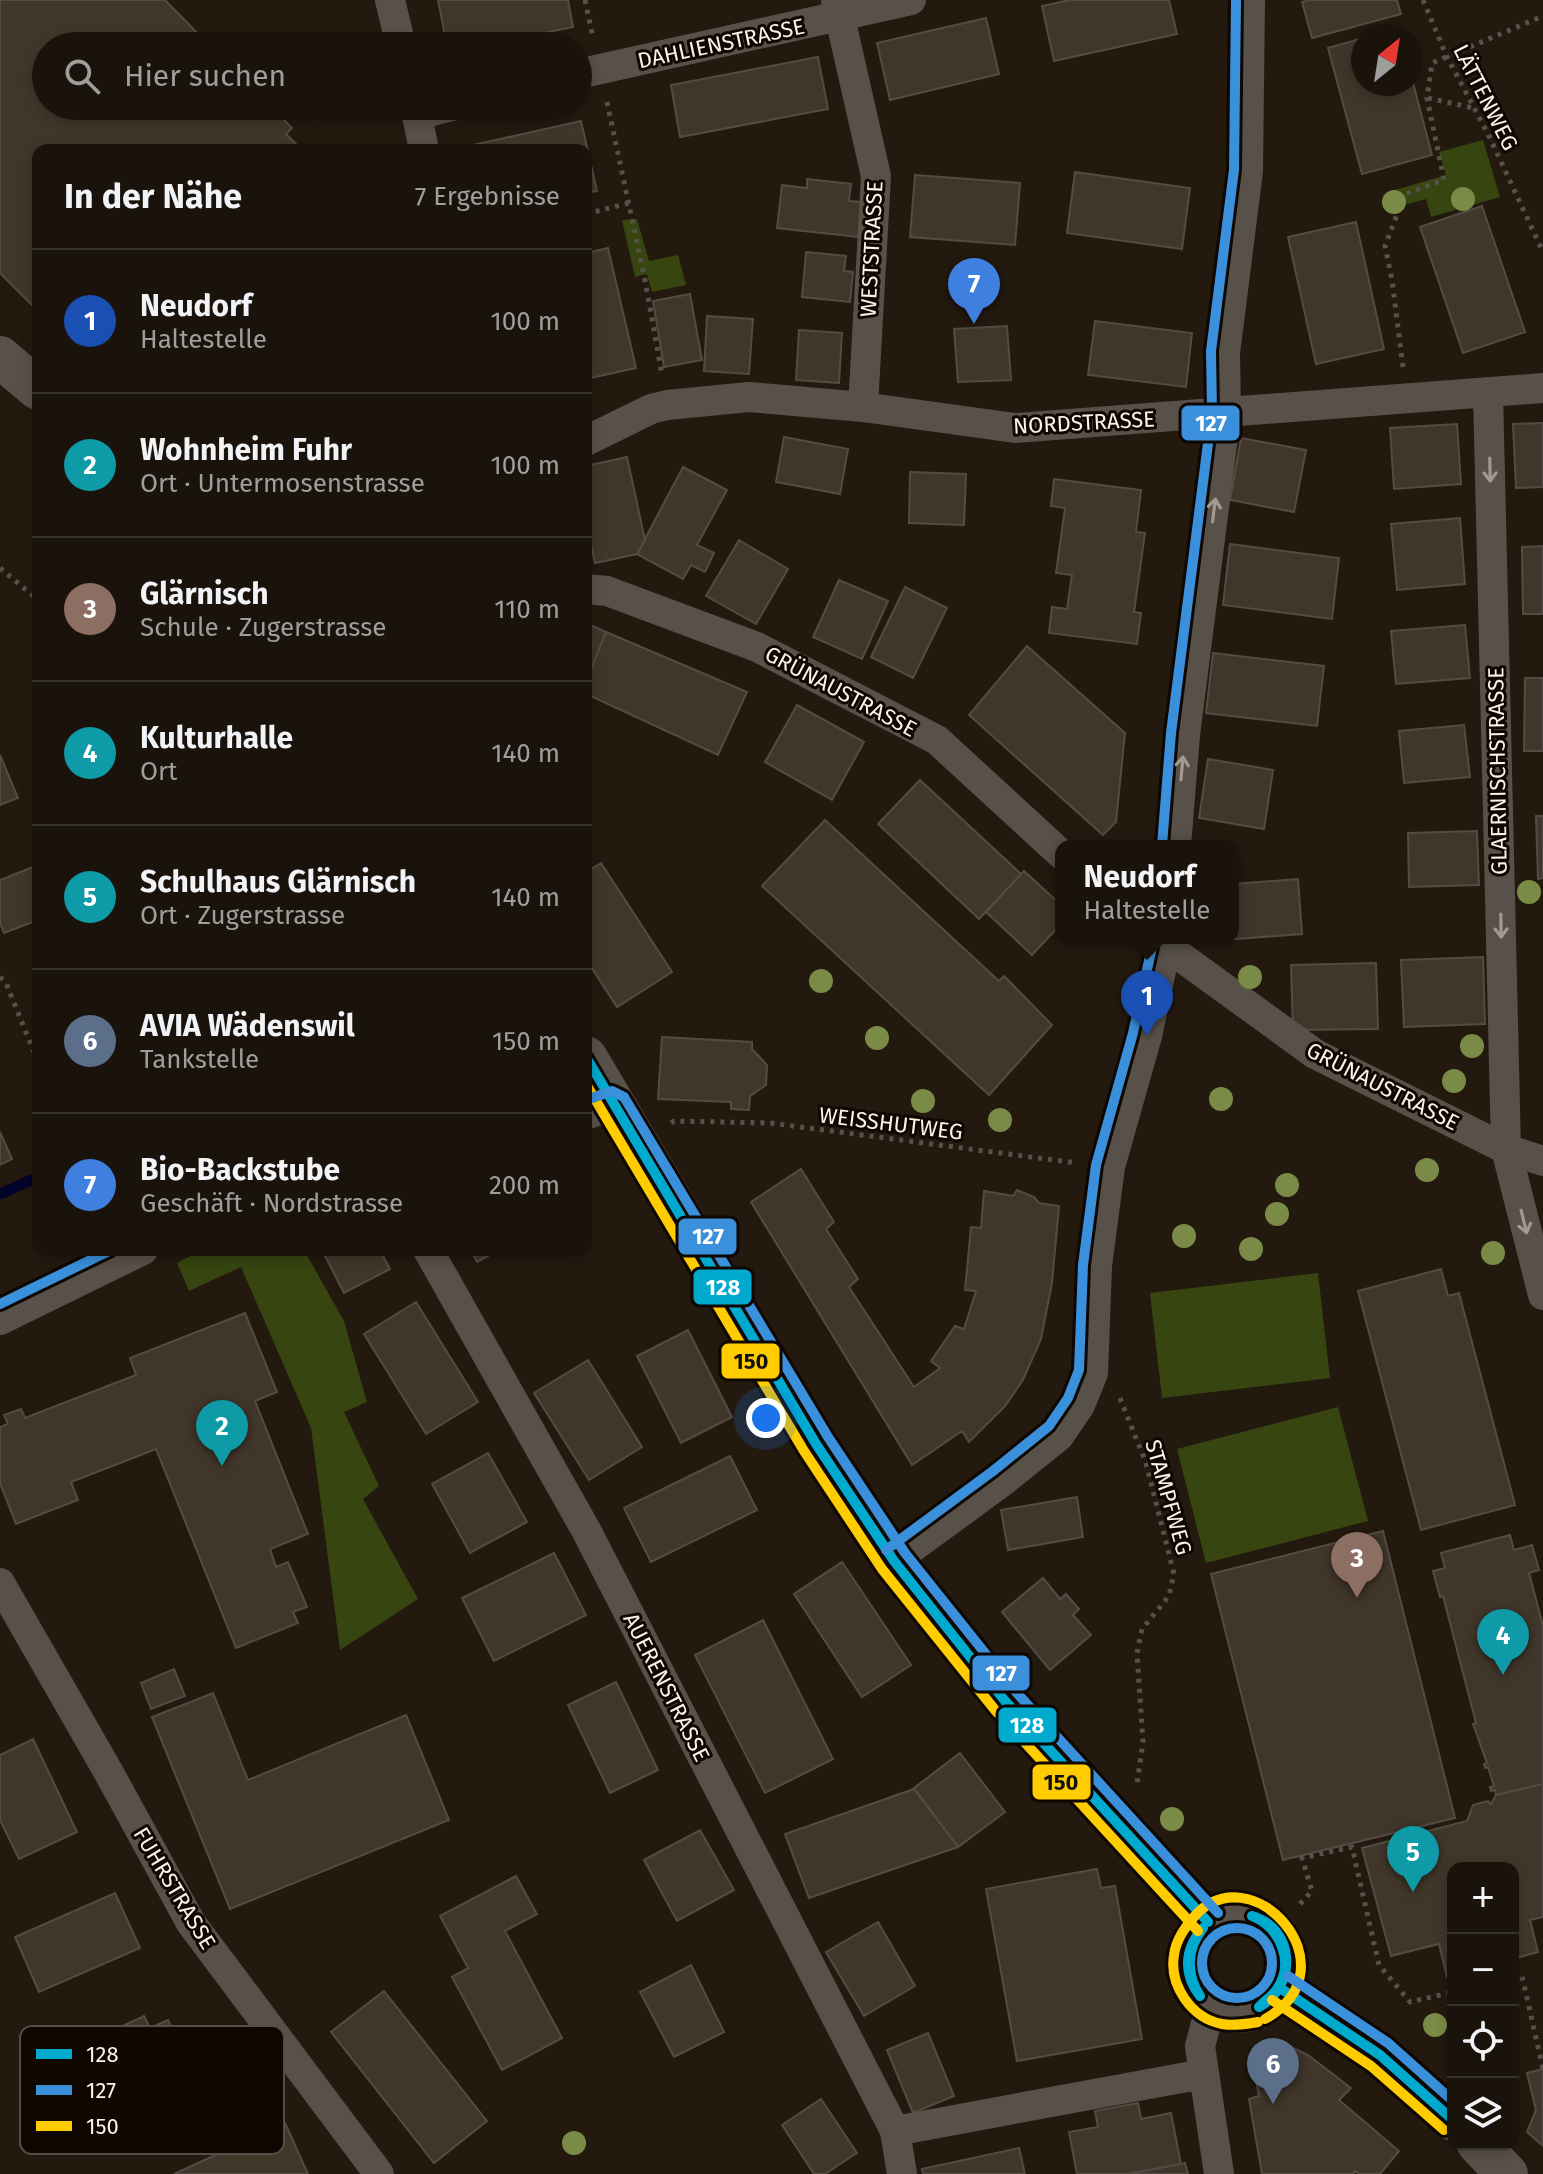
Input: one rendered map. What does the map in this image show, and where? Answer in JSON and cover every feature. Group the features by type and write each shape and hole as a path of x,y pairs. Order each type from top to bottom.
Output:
{"main road":[{"path":"0,357 32,384"},
{"path":"592,1080 600,1110 894,1561 1005,1701 1208,1922"},
{"path":"1240,1913 1255,1916 1270,1926 1281,1939 1286,1955 1286,1972 1280,1988 1270,2000 1257,2008 1241,2012 1225,2011 1211,2005 1194,1987 1187,1964 1193,1941 1208,1922 1223,1915 1240,1913"},
{"path":"1280,1988 1380,2055 1447,2115"},
{"path":"1484,2150 1507,2174"}],"street":[{"path":"390,0 398,32"},
{"name":"DAHLIENSTRASSE","path":"592,70 838,9 911,0"},
{"path":"1176,840 1185,735 1226,413 1225,353 1248,171 1250,0"},
{"name":"WESTSTRASSE","path":"838,9 876,176 863,407"},
{"path":"418,120 423,144"},
{"name":"NORDSTRASSE","path":"592,438 651,409 749,397 863,407 1015,428 1543,388"},
{"name":"GLAERNISCHSTRASSE","path":"1488,392 1506,1149 1543,1295"},
{"name":"GRÜNAUSTRASSE","path":"592,590 607,591 757,647 937,740 1055,848"},
{"path":"894,1561 1059,1436 1080,1405 1093,1373 1097,1266 1110,1167 1147,1036 1164,944"},
{"name":"GRÜNAUSTRASSE","path":"1167,944 1315,1054 1506,1149 1543,1161"},
{"path":"0,1320 131,1256"},
{"name":"AUERENSTRASSE","path":"431,1256 586,1530 895,2131 902,2174"},
{"name":"FUHRSTRASSE","path":"0,1583 191,1923 268,2026"},
{"path":"1211,2005 1200,2046 1219,2174"},
{"name":"FUHRSTRASSE","path":"284,2047 379,2174"},
{"path":"895,2131 1203,2074"}],"path":[{"name":"LÄTTENWEG","path":"1423,0 1446,55 1543,252"},
{"path":"1407,397 1385,246 1405,194 1444,180 1427,98 1432,63 1543,16"},
{"path":"592,81 629,203 667,405"},
{"path":"1427,98 1474,108"},
{"path":"592,212 629,203"},
{"path":"0,568 32,595"},
{"path":"0,977 6,983 32,1047"},
{"name":"WEISSHUTWEG","path":"668,1125 674,1121 770,1123 1110,1167"},
{"name":"STAMPFWEG","path":"1093,1373 1120,1398 1146,1463 1174,1574 1169,1596 1142,1629 1139,1641 1137,1653 1143,1742 1136,1788 1111,1815"},
{"path":"1300,1904 1312,1891 1302,1858 1352,1847 1379,1965 1410,2002 1447,1993"},
{"path":"1519,1977 1522,1976 1543,2069"}],"green space":[{"path":"1483,140 1500,197 1431,217 1426,199 1397,207 1392,191 1446,175 1439,152"},
{"path":"637,219 649,261 678,255 686,285 652,292 647,274 635,277 622,220"},
{"path":"190,1256 307,1256 344,1321 367,1402 344,1412 379,1486 363,1499 418,1599 340,1650 311,1428 241,1267 189,1291 177,1263"},
{"path":"1318,1273 1330,1378 1162,1398 1150,1293"},
{"path":"1338,1407 1368,1521 1206,1563 1177,1449"}],"building":[{"path":"0,0 165,0 196,32 32,32 32,120 284,120 292,128 286,134 296,144 32,144 32,305 0,273"},
{"path":"438,0 568,0 573,27 548,32 444,32"},
{"path":"1070,0 1169,0 1177,34 1054,61 1042,6"},
{"path":"1397,0 1401,14 1364,24 1351,24 1351,27 1312,38 1302,2"},
{"path":"986,18 999,74 890,100 877,43"},
{"path":"1351,41 1351,96 1417,96 1432,155 1362,174 1328,48"},
{"path":"818,57 828,109 680,137 671,85"},
{"path":"581,121 586,144 477,144"},
{"path":"592,169 597,191 592,192"},
{"path":"1075,172 1190,188 1182,249 1067,233"},
{"path":"915,175 1020,183 1015,245 910,237"},
{"path":"807,179 851,184 849,201 862,202 858,237 777,228 782,185 807,188"},
{"path":"1482,206 1525,332 1463,353 1420,227"},
{"path":"1356,222 1384,349 1316,364 1288,237"},
{"path":"608,248 636,368 592,378 592,252"},
{"path":"806,252 846,256 844,271 853,272 850,302 802,297"},
{"path":"690,294 702,360 664,367 653,301"},
{"path":"707,316 753,319 749,374 704,371"},
{"path":"1095,321 1192,333 1186,387 1088,375"},
{"path":"1007,326 1011,380 958,382 954,329"},
{"path":"799,330 842,333 839,383 796,380"},
{"path":"1543,423 1543,487 1516,488 1513,424"},
{"path":"1457,424 1461,484 1394,489 1390,428"},
{"path":"784,437 848,449 840,494 776,482"},
{"path":"1241,438 1306,450 1294,512 1230,500"},
{"path":"627,457 645,540 637,554 595,563 592,549 592,465"},
{"path":"683,467 727,490 697,545 714,553 705,572 691,565 683,579 637,554"},
{"path":"910,472 966,474 964,525 909,523"},
{"path":"1054,479 1141,490 1136,532 1145,533 1134,612 1141,613 1137,644 1049,633 1052,607 1067,609 1072,575 1056,573 1065,508 1051,506"},
{"path":"1460,518 1465,584 1397,590 1391,524"},
{"path":"739,540 788,569 756,624 706,596"},
{"path":"1230,544 1339,558 1332,619 1223,605"},
{"path":"1543,546 1543,614 1523,614 1522,547"},
{"path":"839,580 888,601 862,659 813,637"},
{"path":"905,587 947,608 913,678 871,657"},
{"path":"1465,625 1470,678 1396,684 1391,631"},
{"path":"592,626 606,632 592,667"},
{"path":"606,632 747,692 718,755 592,697 592,667"},
{"path":"1027,646 1125,733 1116,822 1103,835 969,715"},
{"path":"1213,653 1324,666 1317,726 1206,713"},
{"path":"1525,678 1543,678 1543,751 1524,751"},
{"path":"797,705 864,742 832,800 765,762"},
{"path":"1464,725 1470,777 1404,783 1399,731"},
{"path":"0,755 18,798 0,805"},
{"path":"1208,759 1273,770 1264,829 1199,818"},
{"path":"920,780 1021,874 979,919 878,824"},
{"path":"1536,816 1543,816 1543,878 1538,879"},
{"path":"825,820 999,981 1004,976 1052,1025 989,1095 762,886"},
{"path":"1477,831 1479,885 1409,887 1408,833"},
{"path":"601,863 672,972 617,1007 592,968 592,868"},
{"path":"32,867 32,922 4,933 0,923 0,880"},
{"path":"1024,871 1055,899 1055,930 1032,955 986,912"},
{"path":"1298,879 1302,934 1239,939 1239,884"},
{"path":"1483,957 1485,1024 1404,1027 1401,960"},
{"path":"1376,963 1378,1029 1293,1030 1291,965"},
{"path":"662,1037 752,1042 752,1049 767,1065 766,1085 750,1096 749,1110 731,1109 731,1102 658,1099"},
{"path":"0,1132 12,1159 0,1165"},
{"path":"801,1169 834,1222 826,1229 858,1279 849,1287 914,1387 940,1368 931,1361 955,1326 964,1329 976,1291 965,1290 971,1227 981,1228 984,1191 1013,1196 1017,1190 1034,1197 1039,1203 1059,1206 1052,1283 1041,1339 1023,1380 1005,1406 969,1442 962,1431 912,1465 751,1202"},
{"path":"325,1256 383,1256 390,1269 344,1293"},
{"path":"474,1256 488,1256 477,1262"},
{"path":"1441,1269 1448,1296 1459,1293 1515,1505 1421,1530 1358,1291"},
{"path":"416,1302 478,1402 426,1434 364,1334"},
{"path":"245,1313 277,1392 255,1401 308,1534 270,1549 276,1567 288,1562 307,1607 293,1612 298,1623 236,1648 156,1449 71,1482 78,1500 16,1524 0,1483 0,1427 8,1424 4,1415 21,1409 25,1418 136,1375 130,1358"},
{"path":"688,1330 732,1417 681,1443 637,1356"},
{"path":"588,1360 642,1447 589,1480 534,1393"},
{"path":"488,1453 527,1522 470,1553 432,1484"},
{"path":"730,1456 757,1510 651,1562 624,1508"},
{"path":"1077,1497 1083,1537 1008,1550 1001,1510"},
{"path":"1383,1531 1455,1818 1283,1860 1211,1574"},
{"path":"1510,1535 1514,1550 1532,1545 1539,1570 1529,1573 1543,1626 1543,1784 1496,1795 1495,1790 1491,1791 1490,1787 1494,1786 1488,1767 1485,1768 1484,1764 1487,1763 1473,1724 1476,1723 1443,1596 1440,1597 1433,1571 1445,1568 1441,1553"},
{"path":"554,1553 586,1615 494,1661 462,1598"},
{"path":"842,1562 911,1665 862,1697 794,1594"},
{"path":"1043,1578 1060,1599 1066,1594 1079,1609 1073,1615 1091,1635 1050,1670 1002,1612"},
{"path":"763,1620 833,1759 765,1793 695,1655"},
{"path":"174,1669 185,1696 151,1709 141,1683"},
{"path":"616,1682 658,1770 610,1793 568,1705"},
{"path":"213,1693 248,1780 406,1715 449,1820 230,1909 152,1717"},
{"path":"33,1739 77,1832 19,1859 0,1820 0,1755"},
{"path":"960,1753 1005,1812 958,1847 914,1788"},
{"path":"1543,1784 1543,1917 1530,1920 1538,1952 1519,1957 1519,1862 1447,1862 1447,1977 1439,1944 1391,1956 1362,1848 1467,1821 1473,1805 1488,1801 1491,1804 1496,1795"},
{"path":"914,1789 958,1847 809,1898 785,1834"},
{"path":"700,1830 734,1890 677,1921 644,1860"},
{"path":"1097,1869 1101,1888 1115,1886 1142,2039 1017,2061 986,1889"},
{"path":"516,1876 537,1914 505,1931 562,2038 502,2070 452,1977 468,1968 440,1916"},
{"path":"115,1893 140,1948 39,1992 15,1937"},
{"path":"878,1922 915,1986 864,2016 826,1952"},
{"path":"691,1965 724,2032 674,2057 640,1992"},
{"path":"384,1991 487,2121 434,2163 331,2032"},
{"path":"144,2016 149,2026 122,2026"},
{"path":"168,2020 171,2026 154,2026"},
{"path":"928,2033 954,2096 913,2113 887,2050"},
{"path":"1277,2040 1308,2055 1351,2088 1339,2100 1399,2151 1380,2174 1359,2174 1355,2171 1353,2174 1262,2174 1249,2099 1259,2096 1251,2056 1255,2046"},
{"path":"1543,2069 1543,2146 1527,2132 1536,2110 1527,2073"},
{"path":"821,2099 857,2153 825,2174 814,2174 782,2125"},
{"path":"1138,2103 1141,2119 1171,2113 1181,2164 1128,2174 1077,2174 1069,2132 1098,2127 1095,2111"},
{"path":"284,2123 308,2174 174,2174 218,2154 284,2154"},
{"path":"1019,2148 1025,2174 923,2174 922,2169"},
{"path":"1185,2163 1188,2174 1128,2174 1181,2164"}],"waterway":[{"path":"0,1194 32,1180"}],"transit line":[{"name":"127","path":"1162,840 1171,733 1212,412 1211,351 1234,170 1236,0"},
{"name":"127","path":"886,1550 1049,1426 1068,1398 1079,1370 1083,1265 1096,1165 1133,1033 1153,944"},
{"name":"128","path":"592,1067 816,1444 894,1561 1005,1701 1208,1922"},
{"name":"127","path":"592,1098 612,1091 624,1097 828,1437 905,1553 1016,1692 1218,1913"},
{"name":"150","path":"592,1094 804,1451 882,1569 995,1710 1198,1931"},
{"name":"127","path":"0,1304 99,1256"},
{"name":"150","path":"1258,2022 1231,2025 1211,2021 1184,1998 1175,1978 1174,1955 1181,1935 1193,1918 1216,1901 1241,1898 1265,1907 1285,1924 1298,1947 1301,1972 1291,1997 1265,2019"},
{"name":"128","path":"1252,1916 1277,1933 1284,1945 1286,1958 1280,1986 1259,2007"},
{"name":"128","path":"1252,1916 1271,1929 1285,1958 1282,1979 1275,1992 1259,2007"},
{"name":"128","path":"1200,1996 1194,1988 1188,1962 1192,1944 1203,1928"},
{"name":"128","path":"1200,1996 1192,1979 1190,1962 1193,1944 1203,1928"},
{"name":"127","path":"1230,1928 1244,1928 1266,1943 1272,1963 1270,1976 1262,1988 1244,1998 1230,1998 1208,1983 1202,1970 1202,1956 1217,1934 1230,1928"},
{"name":"127","path":"1288,1976 1388,2043 1447,2096"},
{"name":"128","path":"1280,1988 1380,2055 1447,2115"},
{"name":"150","path":"1272,2000 1371,2066 1444,2130"}],"place":[{"name":"Bio-Backstube","path":"974,324"},
{"name":"Neudorf","path":"1147,1036"},
{"name":"Wohnheim Fuhr","path":"222,1466"},
{"name":"Glärnisch","path":"1357,1598"},
{"name":"Kulturhalle","path":"1503,1675"},
{"name":"Schulhaus Glärnisch","path":"1413,1892"},
{"name":"AVIA Wädenswil","path":"1273,2104"}]}
